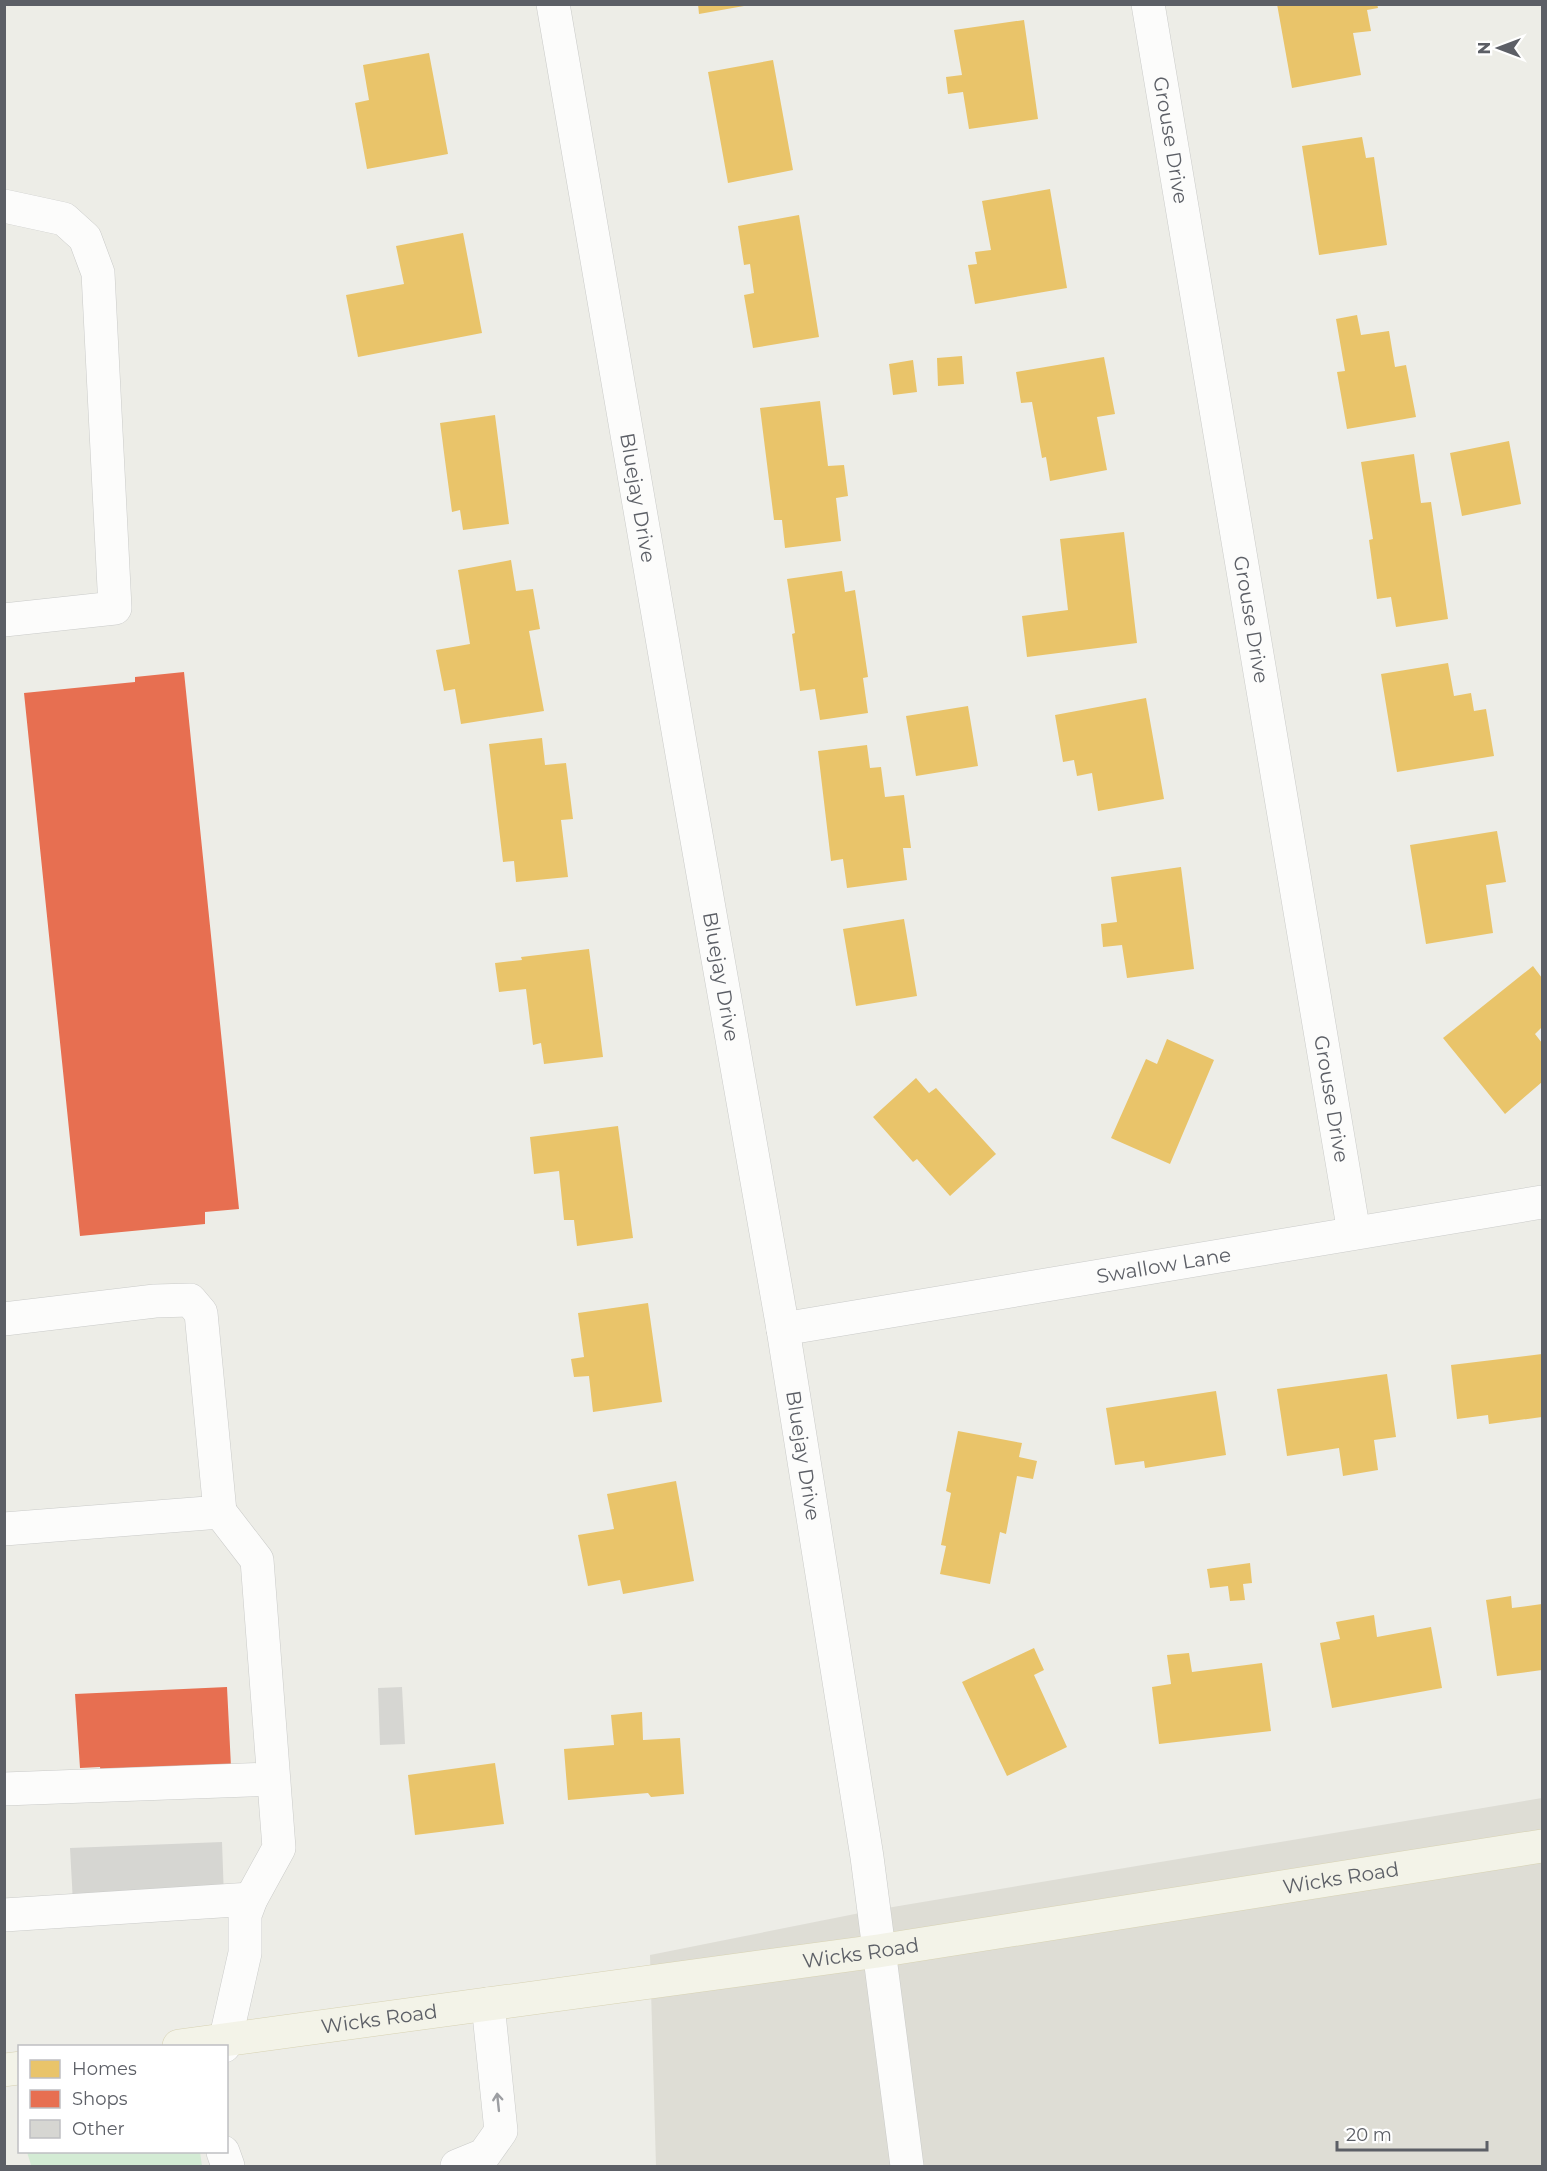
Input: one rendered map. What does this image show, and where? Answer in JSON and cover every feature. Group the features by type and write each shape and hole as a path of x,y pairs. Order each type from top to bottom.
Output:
{"main road":[{"name":"Wicks Road","path":"194,2045 224,2043 488,2004 878,1951 1542,1846"}],"street":[{"name":"Bluejay Drive","path":"554,4 783,1329 867,1857 907,2166"},
{"name":"Grouse Drive","path":"1148,4 1354,1233"},
{"path":"4,206 64,219 86,238 98,273 116,608 4,620"},
{"name":"Swallow Lane","path":"783,1329 1542,1202"},
{"path":"4,1319 155,1301 190,1300 201,1313 220,1512 257,1560 279,1848 244,1915 244,1953 224,2043"},
{"path":"5,1529 220,1512"},
{"path":"4,1789 273,1779"},
{"path":"4,1915 251,1899"},
{"path":"471,2161 501,2131 488,2004"}],"shaded area":[{"path":"1542,1798 1542,2166 656,2166 650,1955 875,1910"}],"green space":[{"path":"27,2153 200,2153 202,2166 25,2166 31,2165"}],"building: Homes":[{"path":"698,4 744,4 744,6 699,14"},
{"path":"1277,4 1377,4 1378,8 1367,10 1371,31 1353,33 1361,75 1292,88"},
{"path":"1024,20 1038,119 969,129 963,92 948,94 946,77 962,75 954,30"},
{"path":"429,53 448,154 367,169 355,103 369,100 363,65"},
{"path":"773,60 793,170 728,183 708,72"},
{"path":"1362,137 1366,158 1374,157 1387,245 1319,255 1302,146"},
{"path":"1050,189 1067,288 975,304 968,265 977,264 975,252 991,250 982,201"},
{"path":"799,215 819,337 753,348 744,295 754,293 750,264 744,265 738,226"},
{"path":"463,233 482,333 358,357 346,295 404,284 396,246"},
{"path":"1357,315 1361,335 1389,331 1395,367 1406,365 1416,417 1347,429 1337,372 1345,371 1336,319"},
{"path":"962,356 964,384 938,386 937,358"},
{"path":"1104,357 1115,414 1097,417 1107,470 1050,481 1046,457 1042,458 1032,402 1021,403 1016,372"},
{"path":"913,360 917,392 893,395 889,364"},
{"path":"820,401 828,466 844,465 848,496 836,498 841,541 785,548 782,520 774,520 760,408"},
{"path":"495,415 509,524 463,530 460,510 452,512 440,423"},
{"path":"1509,441 1521,504 1462,516 1450,453"},
{"path":"1414,454 1421,503 1431,502 1448,619 1396,627 1391,597 1377,599 1369,540 1373,539 1361,462"},
{"path":"1124,532 1137,643 1027,657 1022,616 1068,610 1060,539"},
{"path":"511,560 516,591 533,589 540,629 529,631 544,711 461,724 455,689 444,691 436,650 470,644 458,570"},
{"path":"842,571 845,592 855,590 868,677 863,678 868,713 820,720 815,689 800,691 787,579"},
{"path":"1448,663 1454,696 1471,693 1474,711 1486,709 1494,756 1397,772 1381,674"},
{"path":"1146,698 1164,799 1098,811 1092,773 1077,776 1074,760 1063,762 1055,715"},
{"path":"968,706 978,766 916,776 906,716"},
{"path":"542,738 545,765 566,763 573,819 561,820 568,877 516,882 514,861 503,862 489,744"},
{"path":"867,745 870,768 881,767 885,797 904,795 911,848 903,848 907,880 847,888 843,859 831,861 818,751"},
{"path":"1497,831 1506,882 1486,885 1493,933 1426,944 1410,845"},
{"path":"1181,867 1194,969 1127,978 1122,945 1103,947 1101,924 1117,922 1111,877"},
{"path":"904,919 917,996 856,1006 843,929"},
{"path":"589,949 603,1057 544,1064 541,1043 533,1045 526,989 499,992 495,963 522,960 521,957"},
{"path":"1533,966 1542,978 1542,1027 1535,1034 1542,1043 1542,1082 1505,1114 1443,1038"},
{"path":"1167,1039 1214,1060 1170,1164 1111,1138 1146,1059 1157,1064"},
{"path":"916,1078 929,1093 936,1088 996,1154 950,1196 917,1159 913,1162 873,1117"},
{"path":"618,1126 633,1238 577,1246 574,1220 564,1220 559,1171 534,1174 530,1137"},
{"path":"648,1303 662,1402 593,1412 589,1376 574,1377 571,1359 584,1357 578,1313"},
{"path":"1542,1354 1542,1417 1489,1424 1488,1415 1457,1419 1451,1365"},
{"path":"1387,1374 1396,1437 1374,1440 1378,1470 1343,1476 1339,1448 1287,1456 1277,1389"},
{"path":"1216,1391 1226,1455 1145,1468 1144,1461 1115,1465 1106,1408"},
{"path":"958,1431 1022,1443 1019,1457 1037,1461 1033,1479 1017,1476 1006,1534 1000,1532 990,1584 940,1574 946,1546 941,1545 951,1493 946,1491"},
{"path":"676,1481 694,1581 623,1594 620,1580 588,1586 578,1535 614,1529 607,1494"},
{"path":"1250,1563 1252,1583 1243,1584 1245,1600 1230,1601 1228,1586 1210,1588 1207,1569"},
{"path":"1511,1596 1512,1608 1542,1604 1542,1670 1497,1676 1486,1600"},
{"path":"1374,1615 1377,1637 1431,1627 1442,1688 1332,1708 1320,1643 1340,1639 1336,1622"},
{"path":"1034,1648 1044,1670 1034,1675 1067,1747 1007,1776 962,1682"},
{"path":"1189,1653 1192,1672 1262,1663 1271,1731 1159,1744 1152,1687 1171,1684 1167,1655"},
{"path":"642,1712 643,1740 680,1738 684,1794 651,1797 648,1793 568,1800 564,1749 614,1745 611,1715"},
{"path":"495,1763 504,1824 415,1835 408,1775"}],"building: Shops":[{"path":"184,672 239,1209 205,1212 205,1224 80,1236 24,693 135,682 135,677"},
{"path":"227,1687 231,1767 101,1774 100,1767 80,1768 75,1694"}],"building: Other":[{"path":"402,1687 405,1744 380,1745 378,1688"},
{"path":"222,1842 224,1898 73,1903 70,1848"}]}
